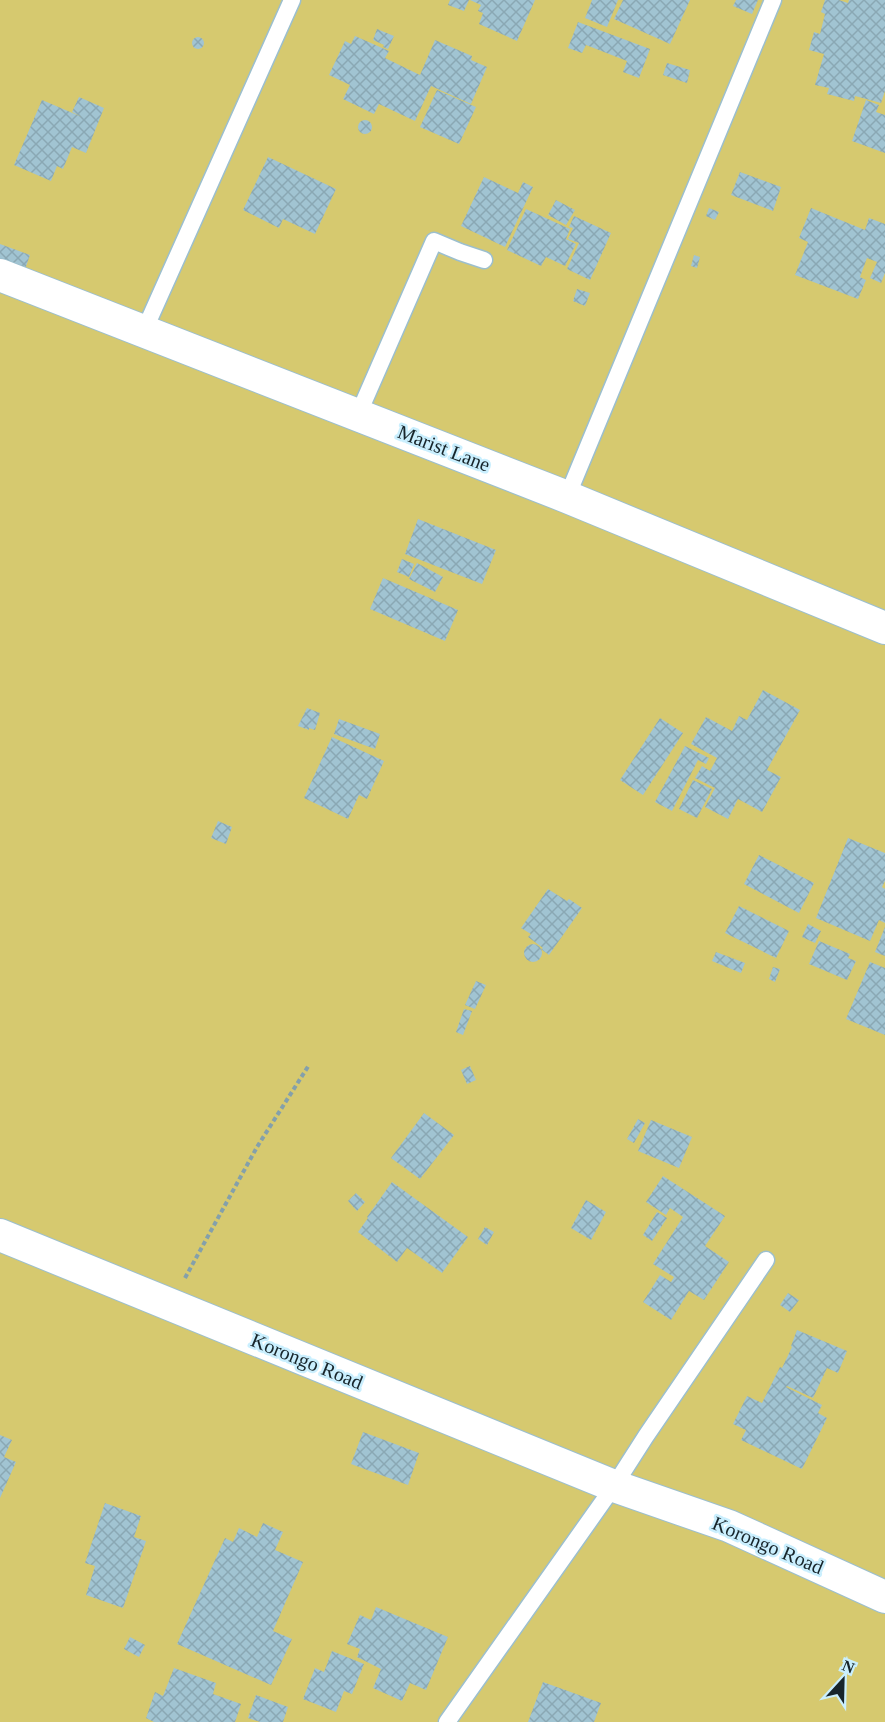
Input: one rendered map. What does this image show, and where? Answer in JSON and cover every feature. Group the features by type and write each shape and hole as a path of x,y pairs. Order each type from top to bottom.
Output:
{"street":[{"name":"Marist Lane","path":"0,274 567,497 885,628"},
{"name":"Korongo Road","path":"0,1235 614,1486 729,1526 885,1597"}],"lane":[{"path":"144,331 292,0"},
{"path":"567,497 773,0"},
{"path":"358,415 434,241 484,260"},
{"path":"447,1722 614,1486 766,1260"}],"path":[{"path":"171,1305 257,1147 309,1065"}],"shaded area":[{"path":"0,0 885,0 885,1722 0,1722"}],"building":[{"path":"450,0 469,0 464,11 448,5"},
{"path":"470,0 535,0 517,41 479,24 483,13 478,11 481,5"},
{"path":"592,0 618,0 607,27 585,18"},
{"path":"623,0 690,0 670,44 614,19"},
{"path":"736,0 758,0 752,14 733,6"},
{"path":"825,0 839,0 848,3 849,0 885,0 885,91 881,103 855,96 854,101 827,94 829,88 815,85 824,54 809,50 814,32 820,34 825,14 821,12"},
{"path":"578,22 650,49 639,78 623,72 627,61 586,45 582,53 568,48"},
{"path":"377,29 394,36 388,49 373,40"},
{"path":"355,36 389,51 385,58 420,75 435,40 472,56 471,60 487,67 471,104 431,86 415,121 379,104 374,114 343,99 350,85 329,75 345,41 351,44"},
{"path":"198,37 204,43 198,49 192,43"},
{"path":"667,63 690,70 687,83 663,75"},
{"path":"437,90 476,107 459,144 420,127"},
{"path":"79,97 104,108 86,153 72,147 63,169 57,166 51,181 14,165 42,100 82,117 72,112"},
{"path":"866,100 879,105 876,112 885,115 885,153 852,141"},
{"path":"365,120 370,122 372,127 370,132 365,134 360,132 358,127 360,122"},
{"path":"268,157 336,189 315,234 283,219 279,228 243,210"},
{"path":"740,172 781,187 773,211 731,195"},
{"path":"484,177 518,193 523,182 533,187 505,247 461,226"},
{"path":"556,200 575,210 566,225 548,215"},
{"path":"709,208 719,212 715,220 706,216"},
{"path":"811,208 865,230 869,218 885,224 885,273 881,283 870,278 877,262 867,258 860,277 866,280 858,299 795,275 808,242 799,238"},
{"path":"526,209 570,229 566,239 576,244 565,266 546,257 541,266 507,250"},
{"path":"574,216 611,233 590,280 567,269 579,243 568,239 573,228 569,227"},
{"path":"0,244 30,255 23,275 0,267"},
{"path":"694,255 700,257 697,268 691,266"},
{"path":"577,289 590,293 585,306 573,301"},
{"path":"418,519 496,550 482,584 405,554"},
{"path":"402,559 414,564 409,577 397,572"},
{"path":"417,563 443,577 435,592 409,579"},
{"path":"383,578 458,610 445,641 370,609"},
{"path":"763,690 800,710 767,770 781,777 762,812 738,799 728,819 705,807 715,788 695,778 702,766 710,771 717,758 691,744 706,717 732,731 739,716 747,720"},
{"path":"307,708 320,713 315,730 298,726"},
{"path":"660,718 683,733 643,795 620,780"},
{"path":"339,719 380,734 375,749 334,734"},
{"path":"332,737 384,761 367,799 359,795 348,819 304,798"},
{"path":"685,746 709,758 706,764 698,760 672,811 655,802"},
{"path":"693,780 712,789 697,818 679,809"},
{"path":"218,821 232,827 226,844 211,838"},
{"path":"848,838 885,853 885,881 882,887 885,889 885,923 879,920 870,941 816,918"},
{"path":"759,855 814,883 799,913 744,884"},
{"path":"548,889 582,908 549,955 528,937 531,934 521,928"},
{"path":"739,906 789,931 776,958 725,933"},
{"path":"808,924 821,931 815,943 802,937"},
{"path":"885,927 885,956 875,952"},
{"path":"819,941 850,954 848,958 856,961 847,980 809,964"},
{"path":"533,944 539,947 542,953 539,959 533,962 527,959 524,953 527,947"},
{"path":"716,952 745,963 741,973 712,961"},
{"path":"870,962 885,968 885,1035 846,1019"},
{"path":"773,967 780,969 775,982 769,979"},
{"path":"476,981 486,985 475,1009 465,1005"},
{"path":"464,1009 472,1011 463,1035 456,1032"},
{"path":"470,1066 476,1080 467,1084 461,1070"},
{"path":"424,1113 454,1135 420,1179 391,1158"},
{"path":"638,1119 645,1123 634,1143 627,1139"},
{"path":"651,1120 692,1137 679,1168 638,1151"},
{"path":"663,1176 725,1216 705,1246 729,1262 704,1300 689,1291 671,1320 643,1302 660,1275 671,1282 674,1277 653,1264 683,1217 670,1208 666,1215 646,1202"},
{"path":"392,1182 468,1237 442,1273 407,1248 397,1262 358,1232"},
{"path":"356,1193 365,1202 357,1211 348,1201"},
{"path":"586,1200 606,1212 591,1240 571,1228"},
{"path":"657,1212 667,1218 652,1241 643,1235"},
{"path":"485,1227 494,1232 487,1245 478,1239"},
{"path":"788,1293 799,1300 790,1312 780,1305"},
{"path":"797,1330 847,1351 838,1373 827,1368 813,1398 786,1387 822,1405 818,1413 827,1418 802,1469 741,1440 746,1430 733,1424 747,1396 762,1403 780,1367 782,1368"},
{"path":"363,1432 419,1453 408,1485 351,1464"},
{"path":"0,1435 12,1440 4,1457 16,1462 0,1498"},
{"path":"105,1503 141,1516 134,1537 146,1541 123,1608 86,1595 95,1566 85,1563"},
{"path":"263,1523 283,1532 275,1550 303,1562 273,1631 292,1639 271,1685 177,1644 225,1538 233,1542 239,1528 257,1537"},
{"path":"376,1607 448,1637 426,1690 410,1683 402,1701 373,1688 381,1669 357,1657 360,1649 347,1644 360,1615 371,1620"},
{"path":"130,1637 145,1645 139,1657 124,1649"},
{"path":"332,1651 364,1664 352,1694 344,1691 336,1712 303,1699 315,1668 324,1672"},
{"path":"174,1668 216,1683 213,1694 241,1704 235,1722 154,1722 146,1718 155,1692 163,1696"},
{"path":"543,1682 601,1703 594,1722 528,1722"},
{"path":"256,1695 288,1707 283,1722 260,1722 248,1718"}]}
